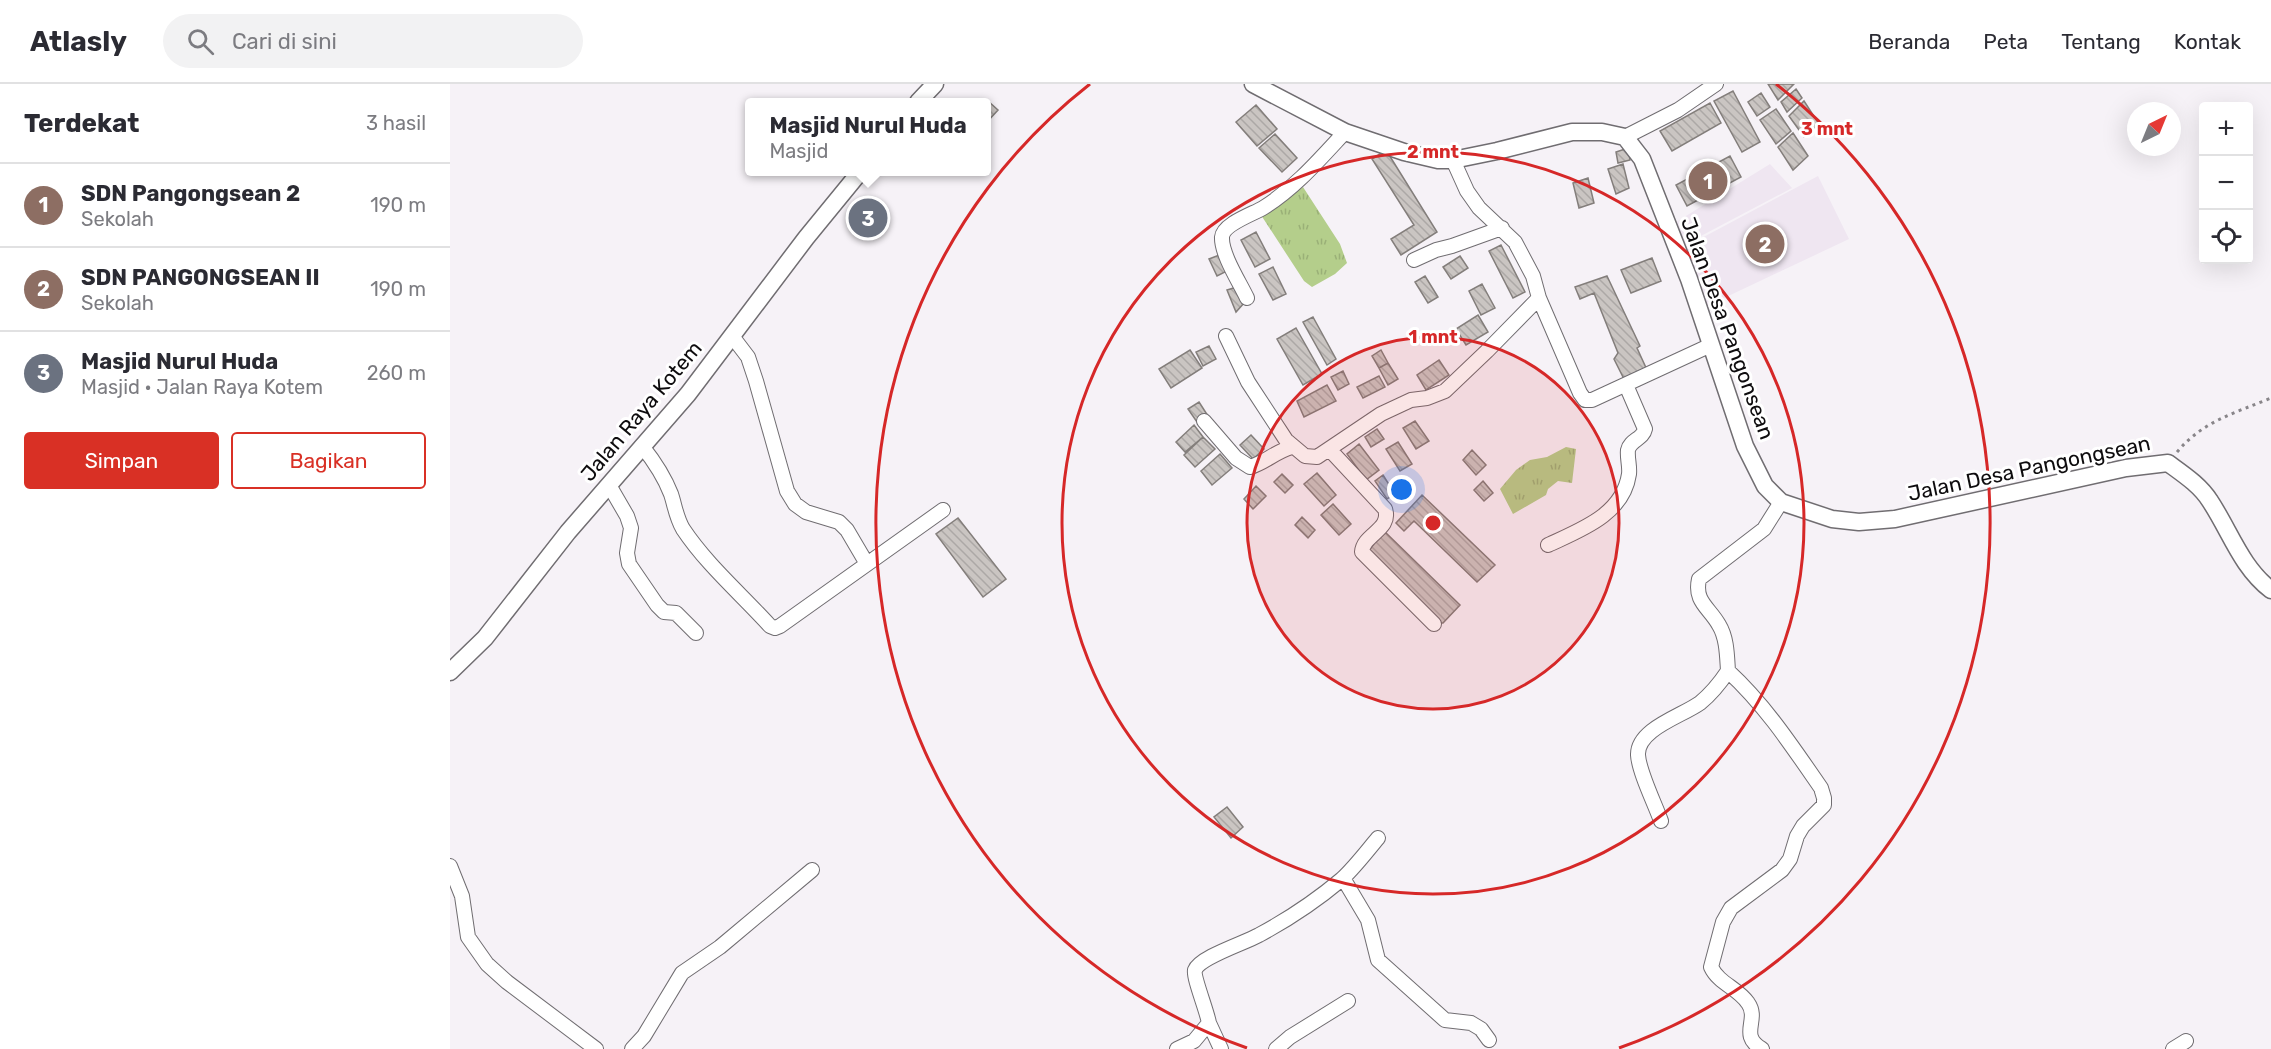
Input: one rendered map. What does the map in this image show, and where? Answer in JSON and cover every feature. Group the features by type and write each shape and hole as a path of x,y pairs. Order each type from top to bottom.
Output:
{"street":[{"path":"922,98 935,84"},
{"path":"1253,84 1345,132 1404,152 1438,160 1453,160 1497,151 1572,132 1589,130 1625,137 1678,110 1716,84"},
{"path":"1247,298 1225,249 1222,238 1224,232 1242,218 1260,210 1287,192 1345,132"},
{"name":"Jalan Desa Pangonsean","path":"1625,137 1642,159 1689,279 1745,446 1765,486 1781,502"},
{"path":"1453,160 1467,191 1479,208 1515,242 1524,258 1539,298 1585,400 1593,400 1711,345"},
{"name":"Jalan Raya Kotem","path":"450,672 485,638 568,532 688,394 856,176"},
{"path":"1414,260 1436,250 1502,228"},
{"path":"1226,336 1248,382 1292,447 1305,456 1317,457 1381,414 1411,400 1427,398 1444,391 1539,298"},
{"path":"732,336 748,357 766,410 787,490 795,504 806,512 839,522 847,530 867,564"},
{"path":"1548,544 1598,521 1623,494 1629,474 1628,450 1642,436 1645,429 1626,385"},
{"path":"1204,421 1236,458 1250,467 1277,452 1292,447"},
{"path":"642,446 666,481 683,529 715,569 770,626 780,626 943,510"},
{"path":"1330,450 1385,509 1387,514 1383,525 1362,546 1362,552 1434,624"},
{"name":"Jalan Desa Pangongsean","path":"1781,502 1832,519 1859,522 1895,519 2126,468 2168,463 2198,486 2209,500 2241,556 2271,590"},
{"path":"609,485 627,516 631,528 627,553 629,564 657,605 664,612 676,613 696,633"},
{"path":"1762,1049 1752,1041 1750,1036 1752,1014 1750,1004 1720,981 1711,967 1723,922 1731,908 1782,870 1790,859 1797,836 1803,826 1824,805 1824,798 1821,788 1779,728 1756,699 1728,671 1720,625 1698,597 1699,579 1764,529 1781,502"},
{"path":"1661,821 1640,764 1638,753 1640,743 1647,734 1700,703 1728,671"},
{"path":"1221,1049 1209,1023 1207,1010 1195,979 1198,966 1285,919 1343,878 1378,838"},
{"path":"450,866 462,896 468,938 487,964 507,982 596,1049"},
{"path":"632,1049 645,1036 682,972 720,947 812,870"},
{"path":"1343,878 1368,920 1381,964 1398,976 1446,1020 1471,1023 1481,1029 1489,1040"},
{"path":"1276,1049 1290,1037 1348,1001"},
{"path":"1177,1049 1194,1041 1209,1023"},
{"path":"2173,1049 2186,1041"}],"path":[{"path":"2168,463 2198,431 2271,398"}],"shaded area":[{"path":"1770,164 1792,188 1680,247 1673,224"},
{"path":"1818,176 1849,239 1703,308 1681,249"}],"green space":[{"path":"1303,187 1340,244 1347,263 1335,274 1312,287 1304,281 1261,215"},
{"path":"1566,447 1576,449 1572,483 1558,481 1548,489 1546,495 1513,514 1500,489 1516,470 1530,460 1547,457"}],"building":[{"path":"1768,84 1794,84 1778,100"},
{"path":"1796,89 1802,98 1787,112 1781,102"},
{"path":"1733,91 1760,142 1742,152 1714,101"},
{"path":"1761,93 1770,107 1757,116 1748,102"},
{"path":"1804,101 1819,124 1804,137 1789,116"},
{"path":"1710,103 1721,123 1672,151 1660,131"},
{"path":"991,104 998,110 991,118"},
{"path":"1256,105 1277,129 1257,146 1236,122"},
{"path":"1776,109 1791,131 1776,144 1760,120"},
{"path":"1793,133 1808,156 1793,170 1778,147"},
{"path":"1275,134 1297,158 1282,172 1259,148"},
{"path":"1628,148 1630,160 1618,163 1616,152"},
{"path":"1386,150 1437,232 1401,255 1391,239 1414,225 1372,159"},
{"path":"1730,156 1741,177 1687,206 1676,185"},
{"path":"1623,164 1629,188 1616,194 1608,169"},
{"path":"1588,178 1594,203 1579,208 1573,183"},
{"path":"879,201 885,229 857,234 851,207"},
{"path":"1256,232 1270,259 1255,267 1241,240"},
{"path":"1501,245 1525,292 1513,298 1489,251"},
{"path":"1222,254 1229,270 1217,276 1209,259"},
{"path":"1460,256 1468,268 1451,279 1443,267"},
{"path":"1652,258 1661,281 1631,293 1621,270"},
{"path":"1273,267 1286,294 1273,300 1259,274"},
{"path":"1425,276 1438,297 1428,303 1415,282"},
{"path":"1607,276 1640,346 1637,348 1647,370 1625,381 1614,359 1618,353 1594,293 1580,299 1575,287"},
{"path":"1482,284 1495,308 1481,315 1469,291"},
{"path":"1237,287 1244,303 1236,312 1227,290"},
{"path":"1478,315 1488,332 1466,345 1456,329"},
{"path":"1313,317 1336,359 1327,365 1303,322"},
{"path":"1296,328 1322,374 1303,385 1277,339"},
{"path":"1209,346 1216,359 1203,366 1196,352"},
{"path":"1190,350 1202,368 1171,388 1159,369"},
{"path":"1381,350 1388,363 1379,368 1372,356"},
{"path":"1439,360 1449,375 1426,390 1417,375"},
{"path":"1388,363 1398,379 1388,385 1379,368"},
{"path":"1343,371 1349,384 1338,390 1331,377"},
{"path":"1379,376 1385,387 1363,398 1357,387"},
{"path":"1327,385 1336,401 1304,417 1297,401"},
{"path":"1199,402 1208,416 1197,422 1188,409"},
{"path":"1415,421 1429,441 1416,449 1403,428"},
{"path":"1194,425 1203,437 1185,452 1176,442"},
{"path":"1377,429 1384,439 1371,447 1365,437"},
{"path":"1251,435 1264,449 1253,459 1240,445"},
{"path":"1203,437 1215,449 1195,467 1184,455"},
{"path":"1398,442 1412,464 1400,471 1386,449"},
{"path":"1359,444 1379,470 1366,480 1347,454"},
{"path":"1472,450 1486,465 1476,475 1463,460"},
{"path":"1220,454 1232,468 1212,485 1201,471"},
{"path":"1317,473 1336,495 1324,506 1304,484"},
{"path":"1282,474 1293,485 1285,493 1274,482"},
{"path":"1383,475 1395,494 1387,499 1375,481"},
{"path":"1483,481 1493,493 1484,501 1474,490"},
{"path":"1256,486 1266,496 1253,509 1244,499"},
{"path":"1422,495 1495,565 1477,582 1414,521 1404,531 1396,523"},
{"path":"1333,504 1351,524 1339,535 1321,515"},
{"path":"1302,517 1315,530 1308,538 1295,525"},
{"path":"958,518 1006,579 983,597 936,534"},
{"path":"1382,529 1460,605 1443,623 1436,623 1362,550"},
{"path":"1227,807 1243,827 1231,838 1214,817"}],"place":[{"name":"SDN Pangongsean 2","path":"1708,181"},
{"name":"Masjid Nurul Huda","path":"868,218"},
{"name":"SDN PANGONGSEAN II","path":"1765,244"}]}
